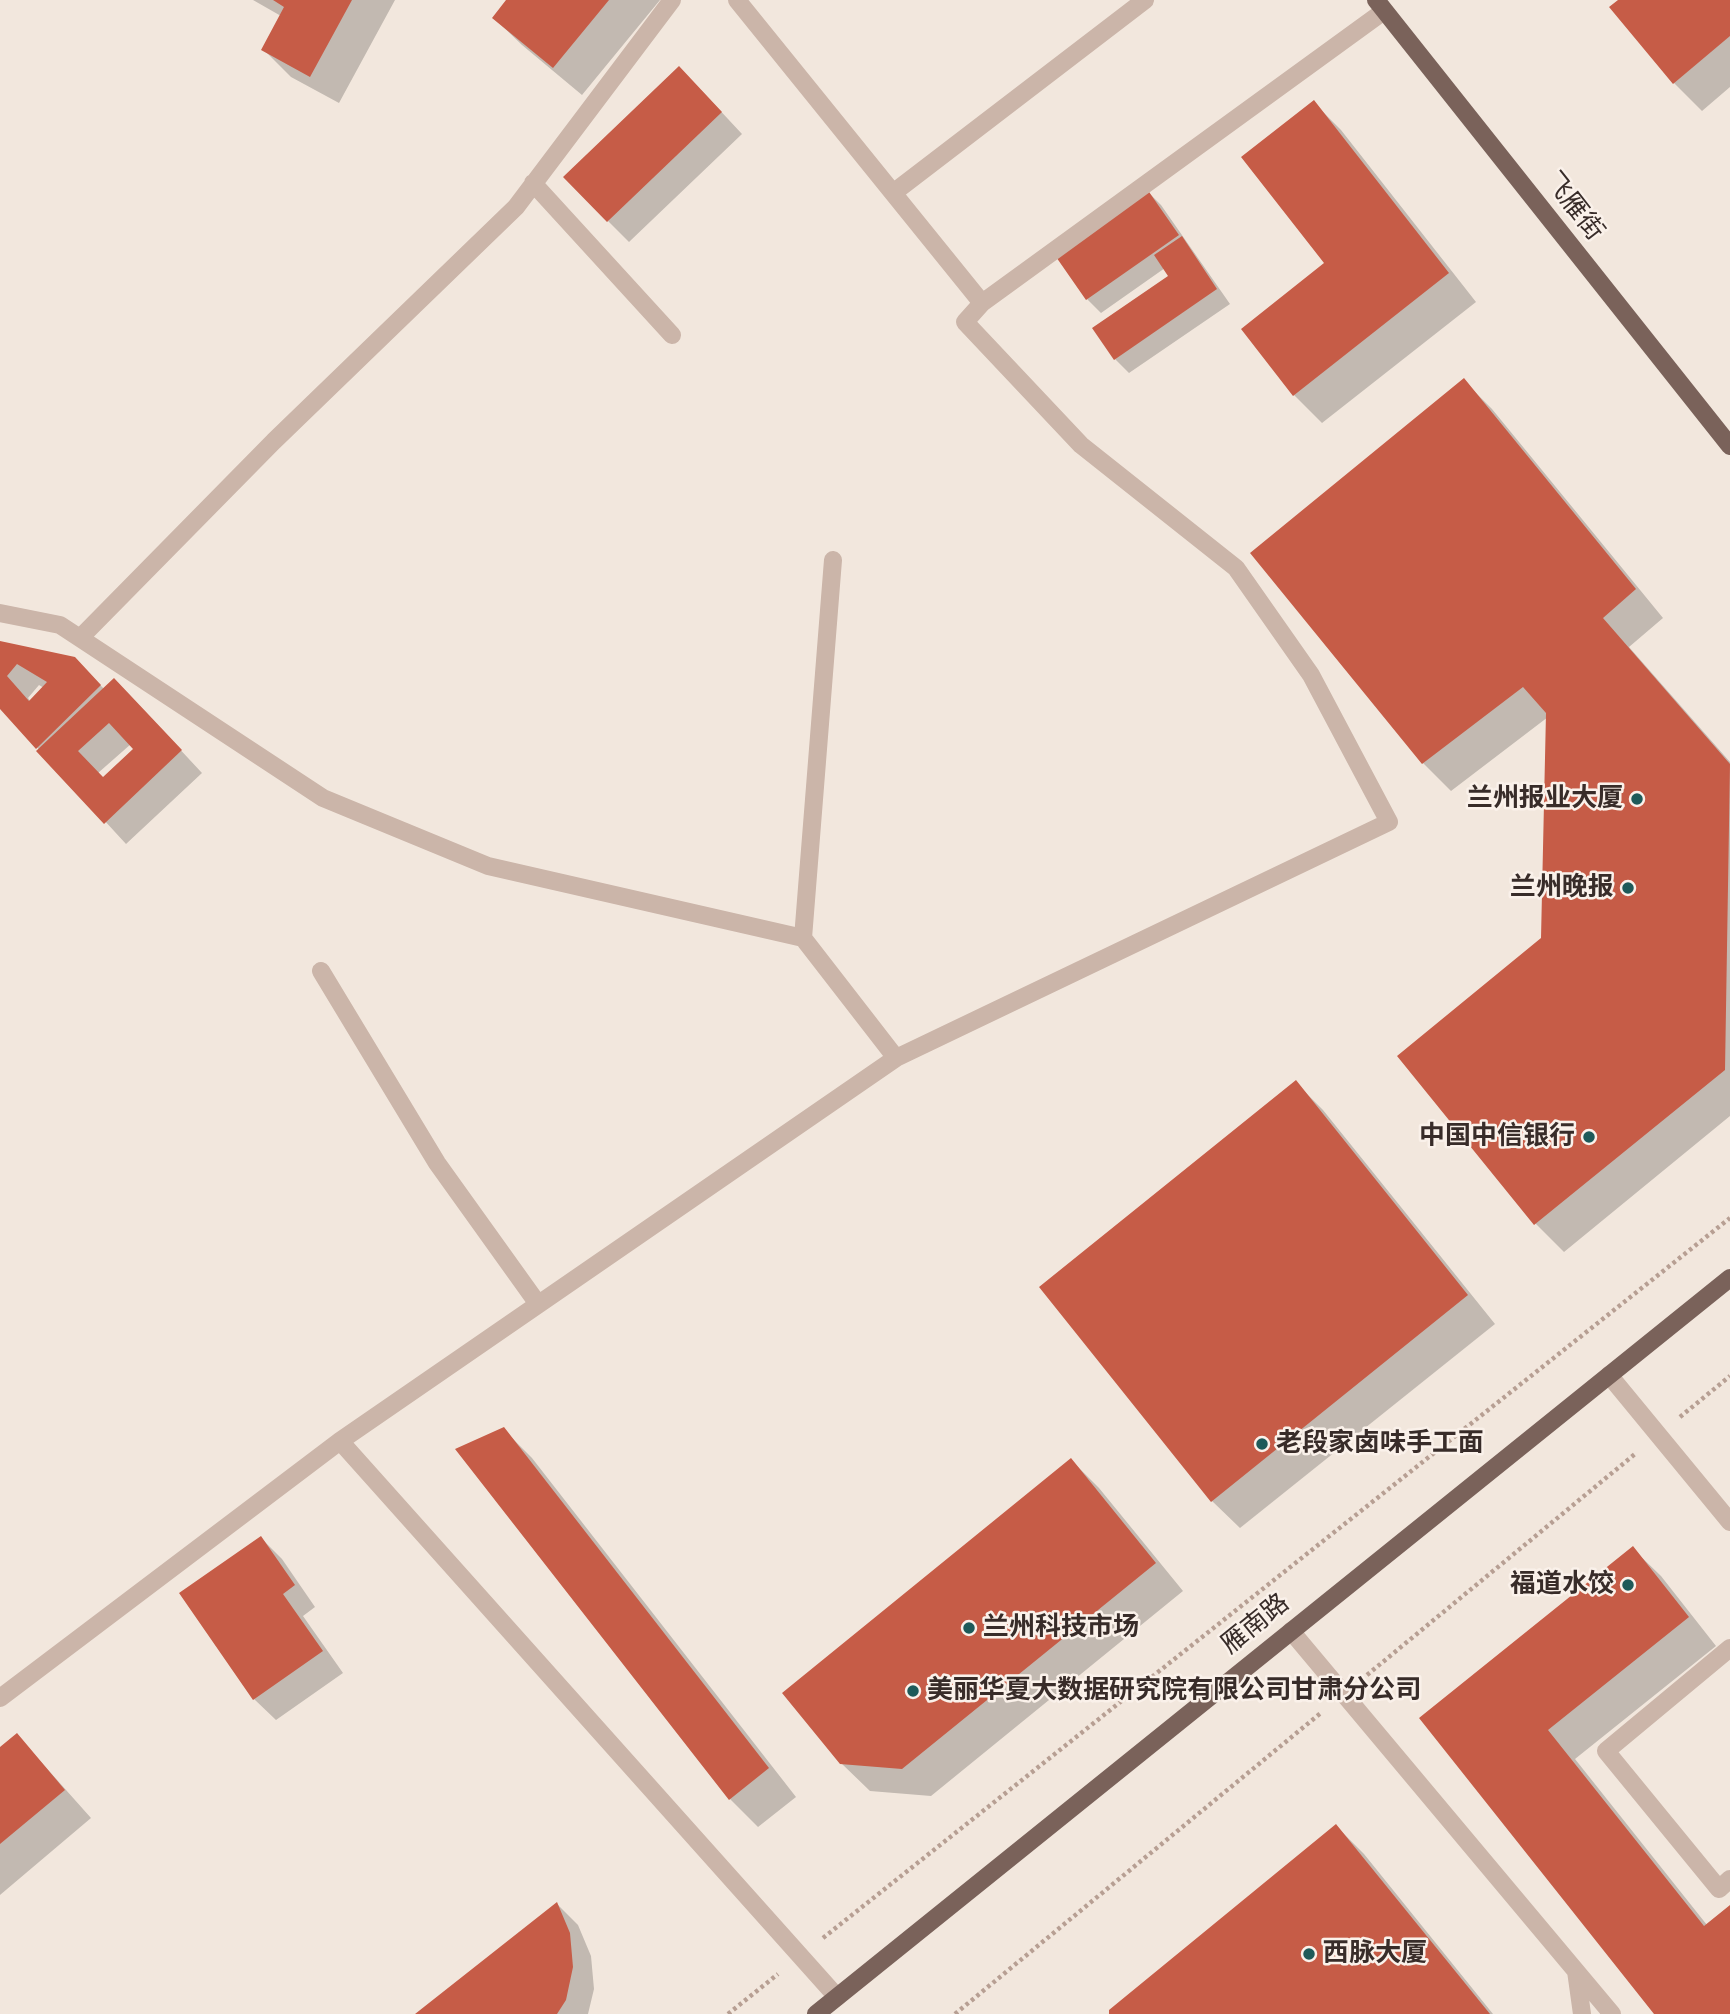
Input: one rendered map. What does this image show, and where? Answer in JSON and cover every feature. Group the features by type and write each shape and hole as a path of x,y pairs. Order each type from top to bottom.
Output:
{"main road":[{"name":"飞雁街","path":"1380,6 1730,446"},
{"name":"雁南路","path":"816,2014 1730,1278"}],"street":[{"path":"80,638 274,441 516,207 672,0"},
{"path":"737,0 982,303"},
{"path":"893,193 1145,0"},
{"path":"0,1698 340,1441 896,1058 1389,822 1311,675 1236,568 1081,445 965,322 982,303 1380,6"},
{"path":"533,183 673,335"},
{"path":"803,938 833,560"},
{"path":"0,613 60,625 323,798 488,866 803,938 896,1058"},
{"path":"321,971 437,1163 538,1304"},
{"path":"1609,1375 1730,1521"},
{"path":"340,1441 836,1997"},
{"path":"1291,1631 1612,2014"},
{"path":"1730,1648 1605,1751 1719,1889 1730,1880"},
{"path":"1576,1971 1582,2014"}],"path":[{"path":"728,2014 1730,1218"}],"building":[{"path":"273,0 352,0 310,77 261,50 284,7"},
{"path":"506,0 609,0 553,68 492,18"},
{"path":"1618,0 1730,0 1730,36 1673,84 1609,7"},
{"path":"679,66 722,112 607,222 563,177"},
{"path":"1314,100 1449,273 1293,396 1241,329 1324,263 1241,157"},
{"path":"1147,189 1179,235 1086,300 1054,254"},
{"path":"1182,236 1217,289 1114,360 1092,328 1168,276 1154,255"},
{"name":"兰州报业大厦","path":"1464,378 1636,589 1603,618 1730,764 1725,1070 1534,1225 1397,1056 1541,938 1546,713 1523,687 1422,764 1250,553"},
{"path":"0,641 75,657 101,685 36,749 0,709","holes":["17,664 47,682 29,701 7,676"]},
{"path":"114,678 182,750 104,824 36,751","holes":["109,723 133,749 103,777 78,751"]},
{"path":"1296,1080 1468,1295 1211,1502 1039,1287"},
{"path":"504,1427 769,1768 729,1800 455,1449"},
{"name":"兰州科技市场","path":"1071,1458 1156,1563 902,1769 840,1764 782,1693"},
{"path":"261,1536 295,1585 283,1594 323,1651 253,1700 179,1593"},
{"path":"1633,1546 1689,1617 1548,1730 1704,1926 1730,1905 1730,2014 1654,2014 1419,1718"},
{"path":"17,1733 65,1790 0,1844 0,1747"},
{"name":"西脉大厦","path":"1336,1824 1490,2014 1109,2014 1109,2010"},
{"path":"557,1902 570,1933 573,1967 566,2000 557,2014 415,2014"}],"place":[{"name":"兰州报业大厦","path":"1637,799"},
{"name":"兰州晚报","path":"1628,888"},
{"name":"中国中信银行","path":"1589,1137"},
{"name":"老段家卤味手工面","path":"1262,1444"},
{"name":"福道水饺","path":"1628,1585"},
{"name":"兰州科技市场","path":"969,1628"},
{"name":"美丽华夏大数据研究院有限公司甘肃分公司","path":"913,1691"},
{"name":"西脉大厦","path":"1309,1954"}]}
